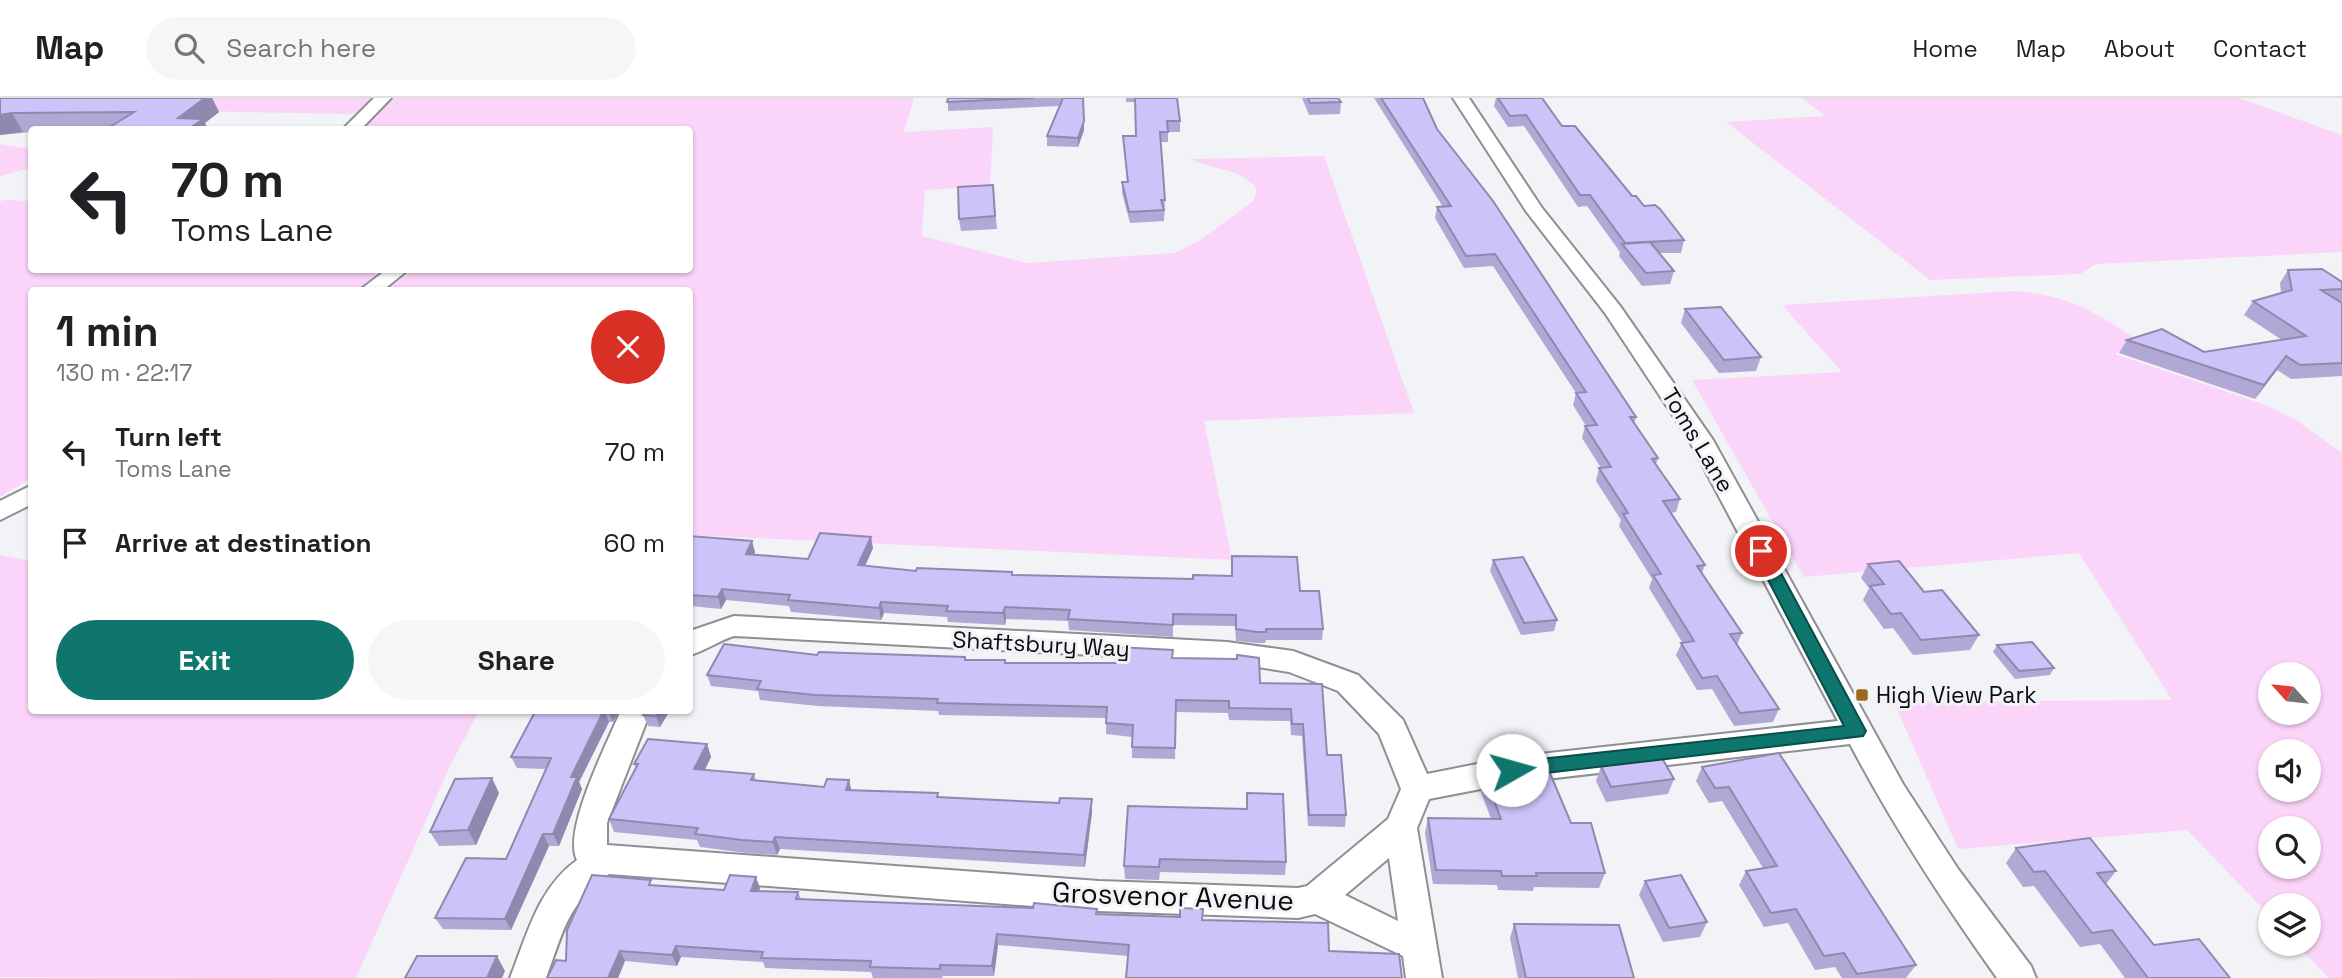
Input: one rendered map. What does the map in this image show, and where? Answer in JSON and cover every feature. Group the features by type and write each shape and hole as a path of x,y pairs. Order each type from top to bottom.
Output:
{"street":[{"path":"354,126 383,98"},
{"name":"Toms Lane","path":"1461,98 1535,211 1613,310 1701,440 1857,731 1946,879 2018,978"},
{"path":"374,287 394,273"},
{"path":"0,512 28,495"},
{"name":"Shaftsbury Way","path":"693,643 704,635 734,626 1118,649 1227,652 1293,662 1348,683 1392,729 1417,789"},
{"path":"528,978 557,902 575,880 603,859 590,853 591,823 634,714"},
{"path":"1417,789 1512,770 1857,731"},
{"name":"Grosvenor Avenue","path":"603,859 1099,896 1298,904 1317,898 1401,828 1417,789"},
{"path":"1401,828 1422,961"},
{"path":"1317,898 1401,940 1422,961"}],"shaded area":[{"path":"212,98 381,98 361,111 350,114 195,111"},
{"path":"391,98 914,98 904,132 993,127 990,186 925,190 922,236 1027,263 1174,253 1199,241 1253,201 1257,190 1244,177 1191,159 1324,156 1414,413 1204,421 1232,560 693,535 693,287 389,287 410,273 693,273 693,126 360,126"},
{"path":"1802,98 2239,98 2342,135 2342,252 2096,264 2080,274 1930,280 1726,122 1825,116"},
{"path":"0,144 28,149 28,169 0,176"},
{"path":"28,201 28,273 377,273 361,287 28,287 28,480 0,497 0,202"},
{"path":"2015,291 2035,293 2067,301 2095,313 2139,341 2115,354 2266,405 2296,420 2342,453 2342,978 2329,978 2308,956 2321,956 2321,893 2258,893 2258,904 2187,830 1958,849 1894,702 2172,700 2079,553 1804,577 1692,380 1842,372 1782,305"},
{"path":"0,555 28,560 28,714 477,714 450,766 356,978 0,977"}],"building":[{"path":"0,98 205,98 178,118 203,119 193,126 111,126 134,112 0,115"},
{"path":"948,98 1034,98 947,102"},
{"path":"1063,98 1083,98 1084,121 1078,138 1047,136"},
{"path":"1135,98 1177,98 1180,121 1167,121 1168,132 1160,132 1165,200 1161,200 1164,210 1129,212 1122,182 1128,182 1123,136 1136,136"},
{"path":"1308,98 1338,98 1341,102 1310,103"},
{"path":"1381,98 1423,98 1437,129 1493,201 1636,417 1630,417 1658,458 1652,459 1680,499 1663,501 1705,565 1697,566 1742,633 1730,634 1779,709 1740,713 1717,676 1702,678 1681,643 1694,641 1653,575 1661,574 1623,514 1628,513 1599,468 1611,467 1585,426 1597,425 1576,393 1586,392 1495,254 1466,256 1437,207 1451,206"},
{"path":"1498,98 1542,98 1562,126 1575,126 1632,196 1636,196 1644,206 1655,205 1660,209 1684,240 1625,243 1590,195 1580,195 1526,115 1510,116"},
{"path":"993,185 995,216 959,219 958,187"},
{"path":"1650,242 1674,271 1646,273 1622,244"},
{"path":"2322,269 2342,282 2342,289 2321,290 2342,303 2342,363 2300,365 2286,356 2264,385 2127,340 2162,329 2204,352 2306,336 2253,301 2292,290 2288,270"},
{"path":"1721,307 1761,357 1724,360 1685,309"},
{"path":"820,533 871,537 858,565 916,571 917,568 1012,572 1012,575 1193,579 1193,575 1232,576 1232,556 1297,557 1300,591 1319,591 1323,629 1266,629 1266,632 1257,632 1236,629 1236,615 1173,614 1173,625 1068,619 1070,610 1005,607 1003,613 946,611 948,606 881,602 879,608 788,600 790,595 722,589 718,597 693,595 693,536 752,541 746,554 808,559"},
{"path":"1523,557 1557,620 1524,623 1493,560"},
{"path":"1899,561 1924,592 1942,590 1979,635 1921,640 1901,613 1891,614 1870,586 1884,584 1868,564"},
{"path":"2032,642 2054,668 2019,671 1997,645"},
{"path":"724,644 817,655 819,652 965,657 965,660 1005,660 1005,663 1116,663 1117,647 1173,650 1172,658 1237,659 1237,655 1259,658 1260,683 1322,684 1327,755 1341,755 1346,815 1309,815 1303,724 1292,724 1291,709 1229,708 1229,701 1176,700 1175,748 1132,747 1133,725 1106,723 1107,707 937,703 938,699 815,695 757,689 761,681 707,675"},
{"path":"534,714 602,714 571,777 577,777 553,834 543,834 505,919 435,918 466,858 506,859 551,758 511,757"},
{"path":"648,739 707,744 694,769 754,774 751,780 824,787 827,779 849,780 846,790 938,793 937,797 1059,803 1060,798 1092,799 1084,855 775,837 773,842 742,840 695,834 698,828 609,819"},
{"path":"1779,753 1916,965 1857,974 1844,953 1824,956 1796,909 1771,913 1746,871 1777,866 1729,787 1715,788 1702,767"},
{"path":"1662,758 1674,779 1611,787 1601,766"},
{"path":"1549,771 1571,823 1591,823 1605,873 1502,876 1501,871 1436,870 1428,818 1501,819 1485,777"},
{"path":"492,778 468,830 430,832 455,779"},
{"path":"1247,793 1283,794 1286,862 1160,859 1159,867 1124,866 1128,806 1247,809"},
{"path":"2090,838 2116,871 2097,873 2154,945 2199,939 2230,978 2148,978 2112,930 2092,933 2045,871 2034,872 2016,848"},
{"path":"592,875 651,880 649,885 724,890 730,875 756,877 751,891 798,892 796,899 1033,908 1034,903 1097,909 1096,914 1180,917 1180,908 1203,909 1202,920 1328,923 1329,951 1399,954 1402,978 1126,978 1129,945 997,934 992,966 940,965 940,969 870,967 871,961 761,958 763,952 676,946 672,955 620,951 608,978 547,978 556,960 566,961 567,930"},
{"path":"1681,875 1707,922 1669,928 1645,881"},
{"path":"1514,924 1619,925 1634,978 1526,978"},
{"path":"417,956 497,956 487,978 405,978"}],"place":[{"name":"High View Park","path":"1862,695"}],"route":[{"path":"1512,770 1857,731 1761,551"}]}
